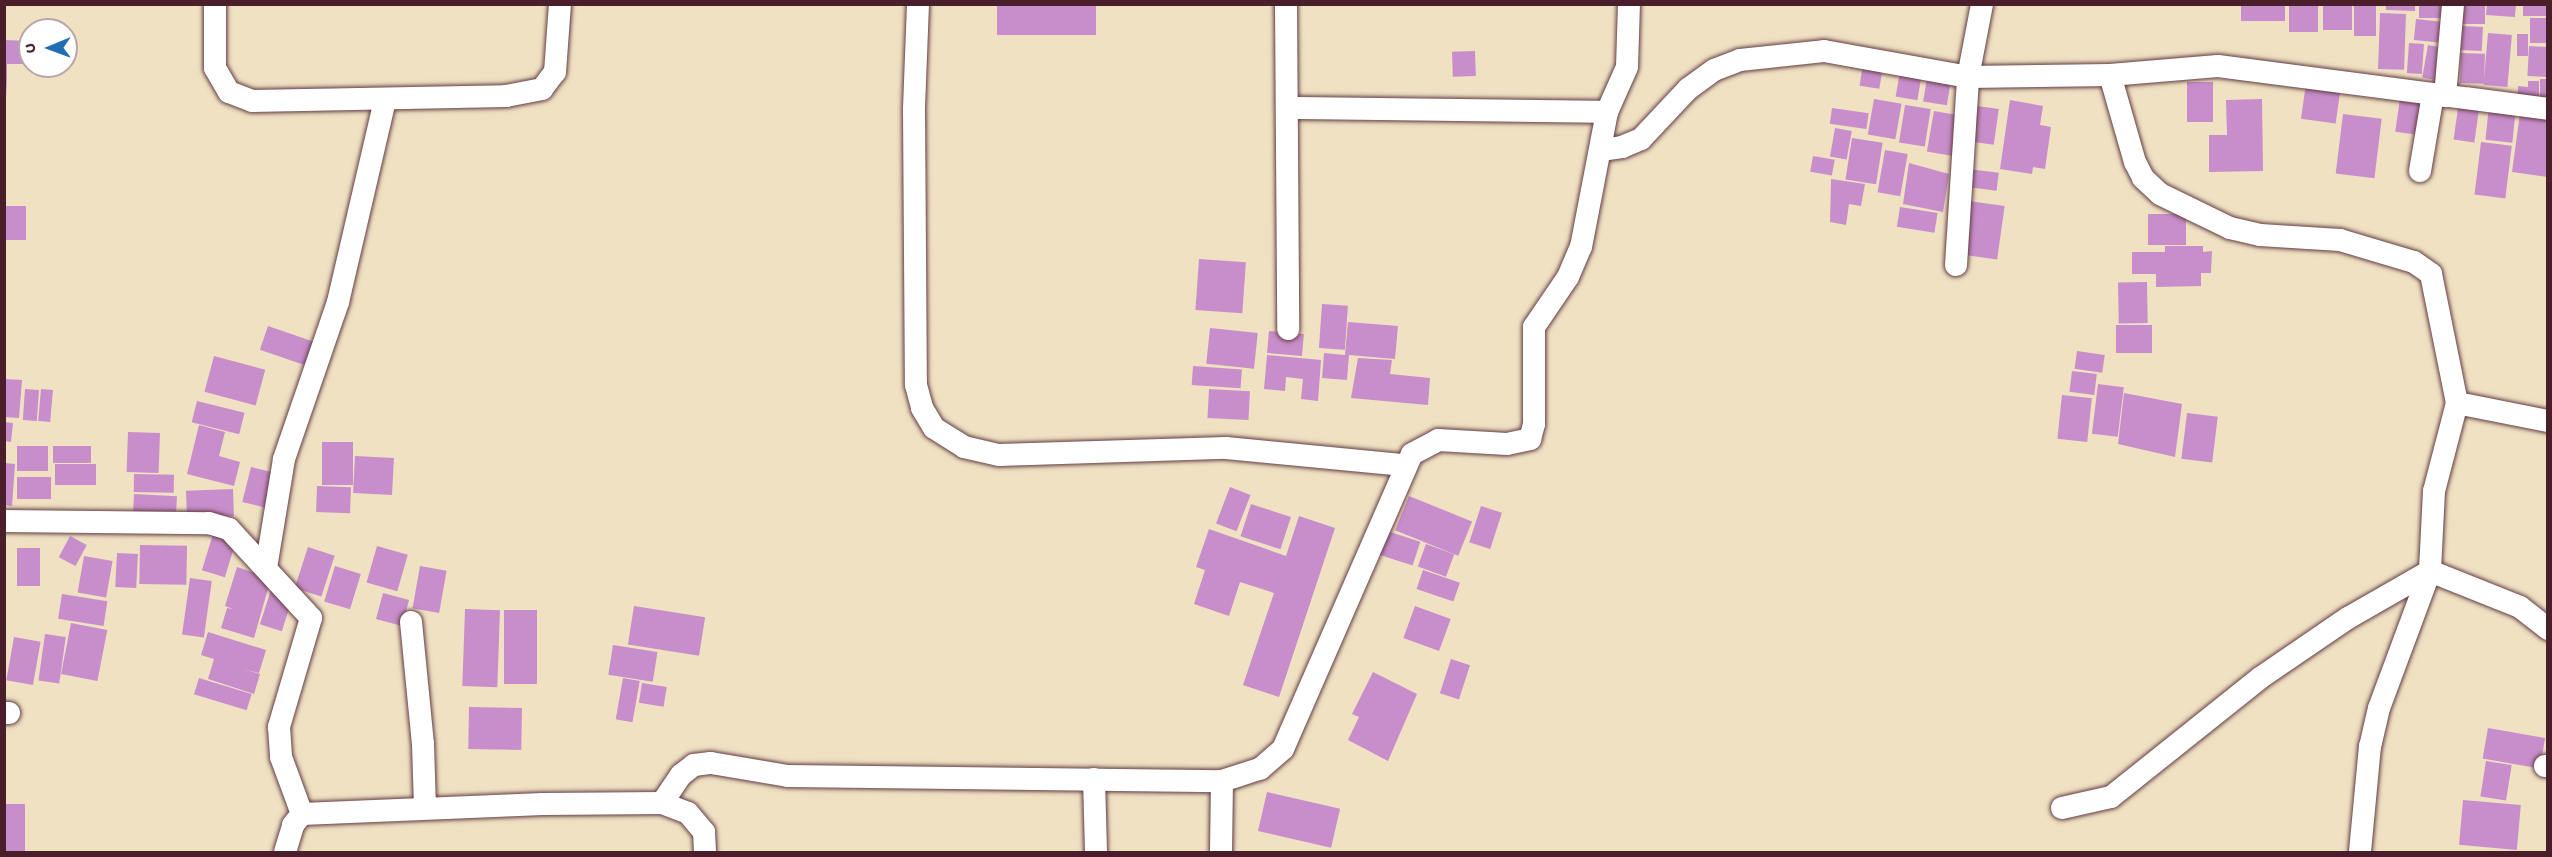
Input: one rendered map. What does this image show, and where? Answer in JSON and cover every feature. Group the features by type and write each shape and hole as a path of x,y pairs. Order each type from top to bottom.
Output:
{"street":[{"path":"215,4 215,68 229,92 252,101 506,96 542,89 555,72 560,4"},
{"path":"918,4 914,110 916,385 922,408 934,428 964,447 999,455 1226,448 1404,465"},
{"path":"1286,4 1290,108 1288,329"},
{"path":"662,803 681,775 694,765 711,763 788,776 1222,781 1260,770 1283,749 1404,465 1427,443 1438,440 1507,444 1530,439 1534,424 1534,327 1575,263 1601,150 1607,112 1626,67 1629,4"},
{"path":"1956,265 1968,77 1982,4"},
{"path":"2420,171 2439,95 2453,4"},
{"path":"1601,150 1622,147 1641,139 1688,89 1714,70 1740,60 1783,53 1843,52 1968,77 2110,75 2218,66 2547,109"},
{"path":"2110,75 2134,162 2143,178 2160,194 2230,228 2260,235 2349,242 2414,262 2431,274 2457,404 2434,490 2430,572 2379,708 2370,746 2360,852"},
{"path":"266,568 284,459 338,302 385,100"},
{"path":"1290,108 1607,112"},
{"path":"2457,404 2547,422"},
{"path":"4,521 209,523 229,529 311,618 279,727 281,757 302,814"},
{"path":"2430,572 2520,607 2547,629"},
{"path":"2062,808 2112,797 2260,678 2348,618 2430,572"},
{"path":"411,622 423,744 425,807"},
{"path":"1094,779 1096,852"},
{"path":"1221,852 1222,781"},
{"path":"285,852 293,825 302,814 425,807 662,803 688,813 704,832 705,852"}],"building":[{"path":"997,4 1096,4 1096,35 997,35"},
{"path":"2241,4 2285,4 2285,21 2241,21"},
{"path":"2289,4 2318,4 2318,32 2289,32"},
{"path":"2323,4 2352,4 2352,30 2323,30"},
{"path":"2354,4 2376,4 2376,36 2354,36"},
{"path":"2386,4 2415,4 2415,11 2386,10"},
{"path":"2419,4 2450,4 2450,18 2419,18"},
{"path":"2461,4 2485,4 2485,24 2461,24"},
{"path":"2487,4 2516,4 2515,17 2486,15"},
{"path":"2523,4 2548,4 2548,16 2523,16"},
{"path":"2380,13 2406,14 2404,70 2378,69"},
{"path":"2530,18 2548,18 2548,43 2530,43"},
{"path":"2416,19 2446,22 2444,43 2414,40"},
{"path":"2462,26 2483,27 2482,51 2461,50"},
{"path":"2488,33 2512,35 2507,87 2483,85"},
{"path":"2517,34 2528,34 2528,56 2517,56"},
{"path":"4,40 18,41 18,64 7,64 7,99"},
{"path":"2409,43 2424,44 2422,74 2407,73"},
{"path":"2428,45 2445,48 2439,80 2422,77"},
{"path":"2529,46 2548,47 2546,77 2527,76"},
{"path":"1475,51 1476,76 1453,77 1452,52"},
{"path":"2461,53 2485,54 2484,84 2460,83"},
{"path":"1863,64 1883,67 1879,89 1860,86"},
{"path":"1901,66 1923,70 1917,100 1896,97"},
{"path":"1928,71 1952,75 1947,105 1923,102"},
{"path":"2540,79 2548,79 2548,99 2540,99"},
{"path":"2528,81 2539,81 2539,97 2518,97 2518,86 2528,87"},
{"path":"2187,82 2213,82 2213,122 2187,122"},
{"path":"2306,83 2341,88 2336,124 2301,119"},
{"path":"2400,98 2428,102 2423,136 2395,132"},
{"path":"1874,99 1902,104 1895,139 1868,134"},
{"path":"2262,99 2263,171 2209,172 2209,135 2227,135 2226,100"},
{"path":"2010,100 2043,106 2040,125 2051,127 2045,169 2033,167 2032,174 2000,169"},
{"path":"2459,101 2480,104 2474,143 2454,140"},
{"path":"1905,105 1931,109 1925,147 1899,143"},
{"path":"1977,106 1999,109 1994,145 1972,142"},
{"path":"2489,106 2516,109 2512,143 2485,140"},
{"path":"1832,108 1869,113 1866,129 1830,124"},
{"path":"1934,111 1962,116 1954,156 1927,151"},
{"path":"2343,114 2382,119 2374,178 2336,174"},
{"path":"2520,114 2548,118 2548,177 2512,172"},
{"path":"1835,128 1852,131 1847,160 1830,157"},
{"path":"1852,138 1883,143 1876,184 1845,179"},
{"path":"2481,142 2512,146 2505,198 2475,195"},
{"path":"1885,150 1908,154 1900,196 1878,192"},
{"path":"1813,156 1835,160 1832,176 1810,172"},
{"path":"1909,163 1949,174 1943,212 1903,204"},
{"path":"1968,169 1999,173 1997,191 1966,187"},
{"path":"1831,179 1865,184 1861,206 1849,204 1846,225 1830,222"},
{"path":"1969,201 2005,206 1997,259 1961,254"},
{"path":"4,206 26,206 26,240 4,240"},
{"path":"1900,207 1938,213 1934,233 1897,227"},
{"path":"2148,214 2186,214 2186,245 2148,245"},
{"path":"2165,246 2203,246 2203,252 2212,251 2211,273 2201,273 2201,286 2156,287 2156,274 2132,274 2132,252 2165,252"},
{"path":"1199,259 1246,262 1242,313 1195,310"},
{"path":"2147,282 2148,323 2119,323 2118,283"},
{"path":"1322,304 1348,306 1345,350 1319,348"},
{"path":"1348,322 1398,326 1395,359 1349,355 1347,380 1322,378 1324,353 1345,355"},
{"path":"2116,325 2152,325 2152,353 2116,353"},
{"path":"268,326 315,342 307,366 260,350"},
{"path":"1210,328 1258,333 1254,369 1206,364"},
{"path":"1269,331 1304,334 1302,356 1267,353"},
{"path":"2077,351 2105,355 2102,373 2074,369"},
{"path":"1267,355 1321,360 1318,401 1301,399 1303,379 1286,377 1285,391 1264,389"},
{"path":"214,356 265,370 256,405 204,392"},
{"path":"1358,358 1392,360 1390,374 1430,378 1428,405 1351,398"},
{"path":"1193,366 1242,369 1241,388 1192,385"},
{"path":"2072,371 2097,374 2094,395 2069,392"},
{"path":"4,379 22,380 19,418 4,417"},
{"path":"2098,384 2124,387 2118,437 2092,434"},
{"path":"25,389 39,390 37,421 23,420"},
{"path":"41,389 53,390 50,422 38,421"},
{"path":"1209,389 1250,391 1248,420 1207,418"},
{"path":"2124,393 2182,404 2175,457 2118,444"},
{"path":"2062,395 2092,398 2087,442 2057,439"},
{"path":"197,401 245,413 239,434 192,422"},
{"path":"2187,413 2218,417 2212,462 2181,459"},
{"path":"4,422 13,423 11,442 4,441"},
{"path":"199,425 225,432 219,456 240,462 234,486 187,474"},
{"path":"128,432 160,433 159,473 127,472"},
{"path":"322,442 353,442 353,485 322,485"},
{"path":"17,446 48,446 48,471 17,471"},
{"path":"53,446 91,446 91,463 53,463"},
{"path":"355,456 394,458 392,495 353,493"},
{"path":"4,463 15,464 12,506 4,505"},
{"path":"55,464 96,464 96,485 55,485"},
{"path":"251,467 275,473 267,508 242,502"},
{"path":"134,474 174,475 174,493 134,492"},
{"path":"17,477 51,477 51,499 17,499"},
{"path":"317,486 351,487 350,513 316,512"},
{"path":"1230,487 1251,495 1237,531 1216,523"},
{"path":"233,489 234,516 187,518 186,491"},
{"path":"134,494 177,496 176,518 133,516"},
{"path":"1409,496 1472,521 1458,556 1395,530"},
{"path":"1251,504 1291,517 1280,549 1240,536"},
{"path":"1481,506 1502,513 1490,549 1469,542"},
{"path":"1299,516 1335,528 1279,697 1243,685 1274,593 1240,582 1229,616 1194,604 1205,570 1196,567 1209,529 1286,556"},
{"path":"1387,531 1420,542 1413,566 1379,555"},
{"path":"213,534 236,541 225,577 202,570"},
{"path":"70,536 87,545 76,566 59,557"},
{"path":"1426,544 1454,554 1446,577 1418,567"},
{"path":"140,545 187,546 186,585 139,584"},
{"path":"377,546 408,555 397,591 367,583"},
{"path":"308,547 335,556 321,597 295,588"},
{"path":"17,548 40,548 40,586 17,586"},
{"path":"117,553 138,554 136,588 115,587"},
{"path":"84,556 113,561 106,597 78,592"},
{"path":"335,566 361,574 350,609 324,601"},
{"path":"420,566 447,571 439,613 413,608"},
{"path":"237,567 271,578 254,638 221,628 227,608 233,609 225,606"},
{"path":"1423,570 1460,583 1453,602 1416,589"},
{"path":"190,578 212,581 204,638 182,634"},
{"path":"271,590 293,597 282,631 260,624"},
{"path":"383,593 409,600 402,626 376,619"},
{"path":"62,594 107,601 104,626 58,619"},
{"path":"634,606 705,617 699,656 628,645"},
{"path":"1415,606 1451,619 1439,651 1403,638"},
{"path":"465,609 500,610 497,687 462,686"},
{"path":"504,610 537,610 537,684 504,684"},
{"path":"71,623 107,630 97,681 61,674"},
{"path":"208,632 266,650 259,673 243,669 260,674 254,694 208,679 214,659 201,655"},
{"path":"45,634 66,637 59,683 38,681"},
{"path":"14,637 41,642 33,685 6,680"},
{"path":"613,645 657,652 653,682 608,675"},
{"path":"1451,659 1470,665 1459,699 1440,693"},
{"path":"1373,672 1417,694 1388,761 1348,740 1359,717 1352,714"},
{"path":"199,678 252,694 247,710 194,694"},
{"path":"623,678 640,681 632,722 616,719"},
{"path":"642,683 667,687 664,707 639,703"},
{"path":"469,707 522,708 521,750 468,749"},
{"path":"2488,728 2545,738 2540,769 2483,759"},
{"path":"2486,761 2512,765 2506,801 2480,797"},
{"path":"1267,792 1340,809 1331,848 1258,831"},
{"path":"2463,800 2521,805 2517,850 2459,845"},
{"path":"4,804 25,804 25,852 4,852"}]}
